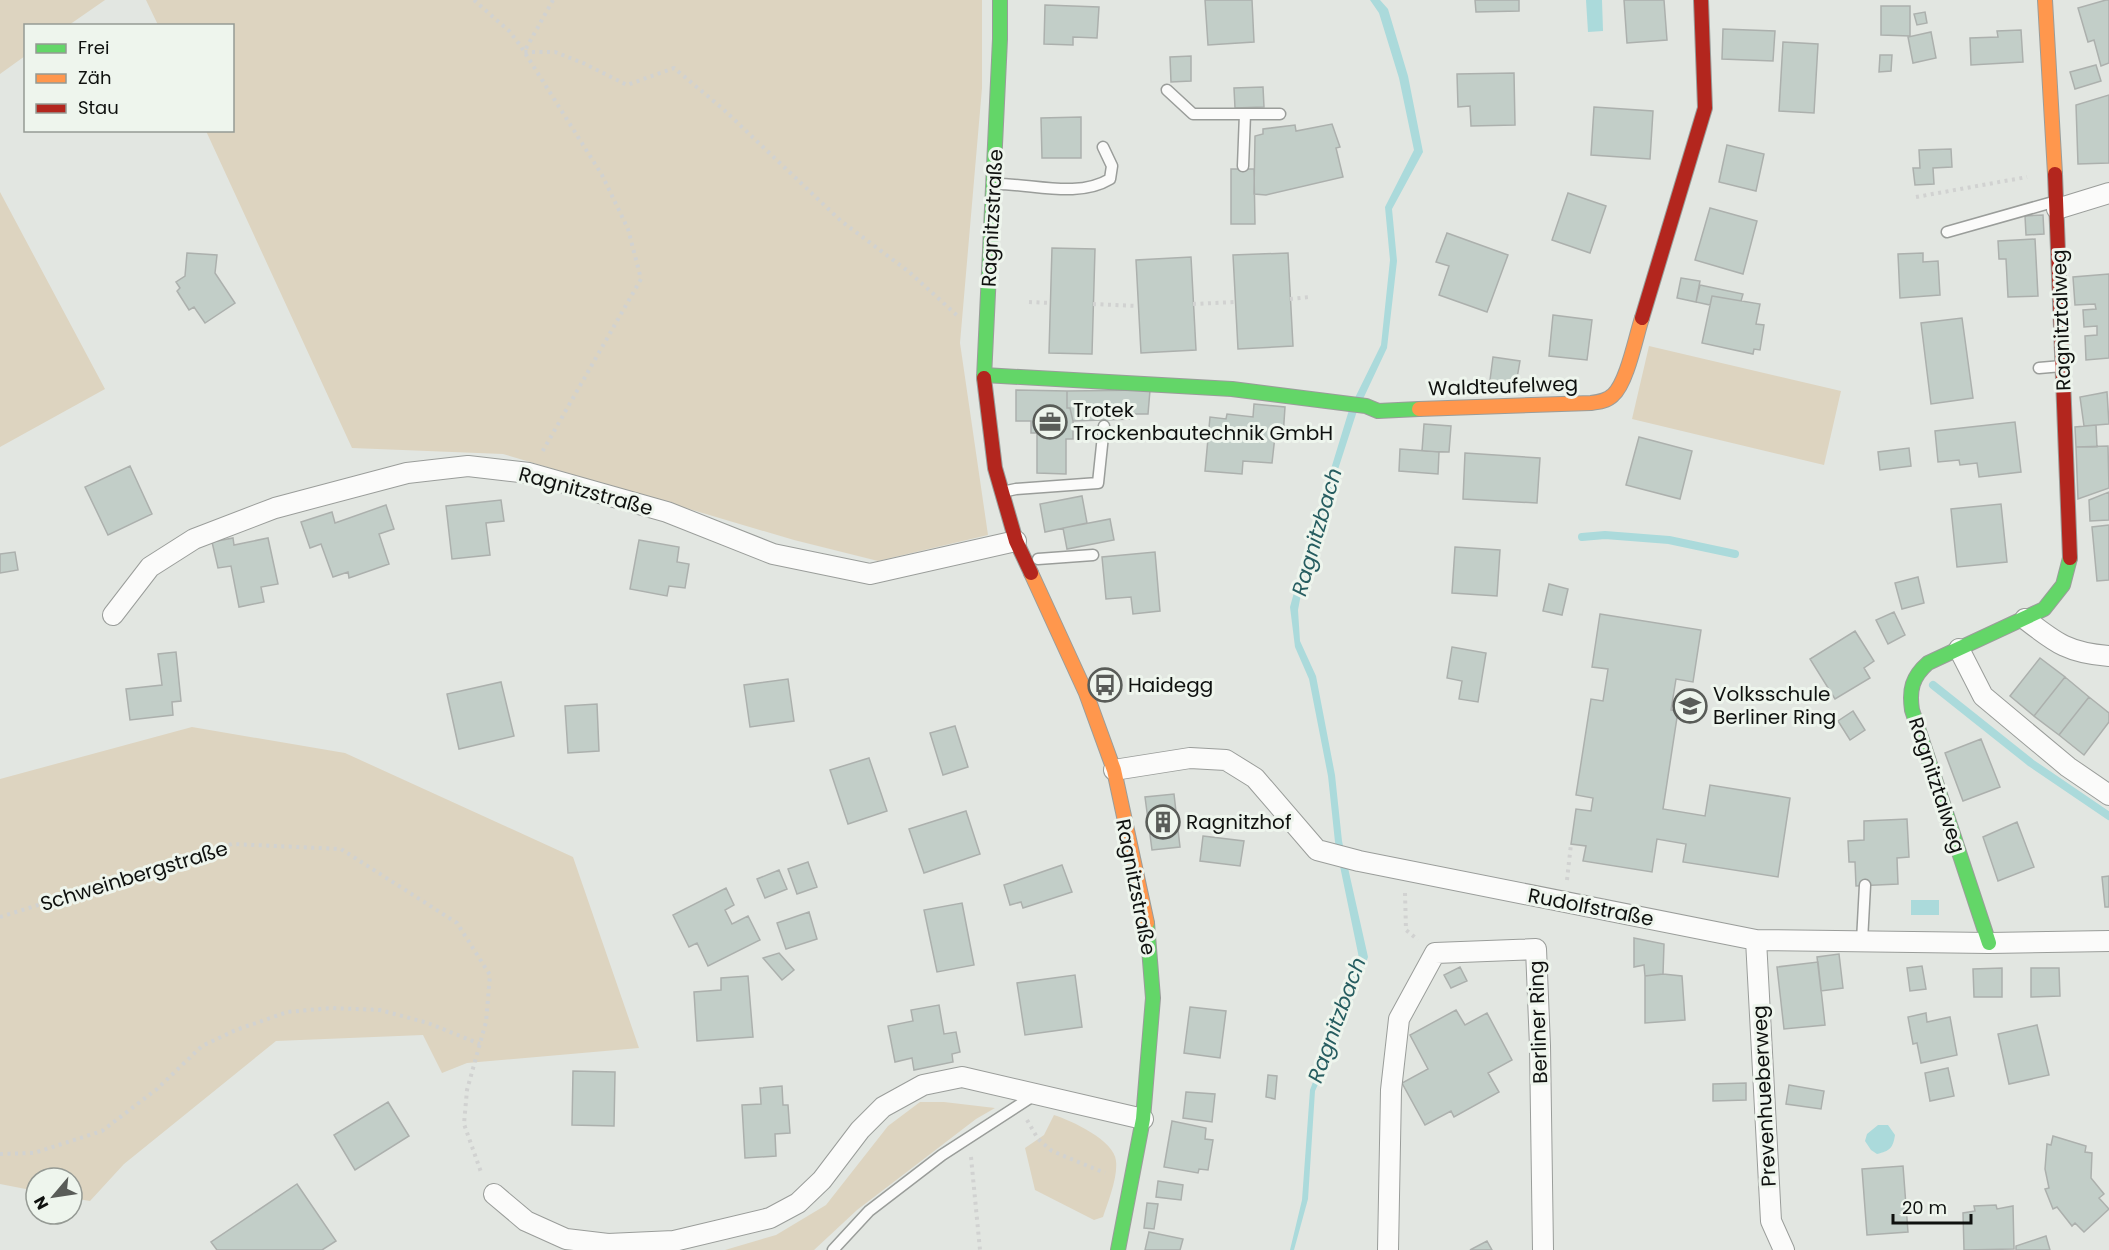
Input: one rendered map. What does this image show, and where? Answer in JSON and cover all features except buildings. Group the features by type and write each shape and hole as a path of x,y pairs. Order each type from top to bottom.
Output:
{"street":[{"name":"Ragnitzstraße","path":"1000,0 994,184 984,375 995,468 1016,541 1086,693 1114,770 1149,933 1154,998 1143,1119 1118,1250"},
{"name":"Waldteufelweg","path":"984,375 1232,388 1366,406 1378,411 1591,403 1608,400 1615,395 1623,380 1705,108 1701,0"},
{"name":"Ragnitztalweg","path":"1989,943 1912,710 1909,694 1914,679 1928,663 2044,609 2058,595 2067,576 2070,555 2063,366 2045,0"},
{"path":"2056,205 2109,193"},
{"name":"Ragnitzstraße","path":"113,615 150,567 194,538 275,508 407,473 468,466 529,473 667,512 773,555 870,574 1016,541"},
{"path":"2025,619 2057,644 2086,654 2109,656"},
{"path":"1959,649 1983,696 2068,767 2109,795"},
{"name":"Rudolfstraße","path":"1114,770 1190,758 1226,760 1255,778 1317,850 1359,861 1756,940 1989,943 2109,941"},
{"name":"Prevenhueberweg","path":"1756,940 1771,1221 1784,1250"},
{"name":"Berliner Ring","path":"1435,953 1536,949 1543,1250"},
{"path":"1388,1250 1391,1090 1399,1019 1435,953"},
{"path":"494,1194 526,1221 566,1239 608,1244 674,1241 770,1218 798,1203 822,1180 860,1130 884,1107 923,1085 962,1077 1143,1119"}],"lane":[{"path":"1167,90 1193,114 1280,114"},
{"path":"1243,166 1245,114"},
{"path":"994,184 1076,189 1100,185 1110,179 1112,166 1103,147"},
{"path":"1947,232 2056,205"},
{"path":"2038,368 2063,366"},
{"path":"1002,492 1098,483 1104,426"},
{"path":"1038,559 1093,555"},
{"path":"1862,941 1865,885"},
{"path":"833,1250 869,1211 942,1155 1037,1094"}],"path":[{"path":"474,0 509,31 602,175 628,229 641,279 603,349 529,473"},
{"path":"524,52 553,0"},
{"path":"524,52 555,52 627,85 674,68 723,109 841,221 908,271 986,344"},
{"path":"1916,197 2055,171"},
{"path":"1290,299 1309,297"},
{"path":"1029,302 1051,303"},
{"path":"1193,304 1235,302"},
{"path":"1093,304 1138,306"},
{"name":"Schweinbergstraße","path":"0,917 232,844 341,849 457,923 490,975 486,1022 467,1090 464,1124 482,1174 494,1194"},
{"path":"1406,870 1406,930 1435,953"},
{"path":"0,1154 34,1153 102,1131 157,1089 202,1046 236,1030 287,1012 332,1008 380,1010 428,1023 480,1044"},
{"path":"1018,1106 1038,1139 1052,1151 1107,1174"},
{"path":"969,1138 980,1250"}],"shaded area":[{"path":"0,0 105,0 70,24 24,24 24,57 0,74"},
{"path":"146,0 982,0 982,88 960,343 988,535 878,561 794,540 503,454 352,448 206,132 234,132 234,24 158,24"},
{"path":"0,192 105,389 0,447"},
{"path":"1649,346 1841,391 1824,465 1632,419"},
{"path":"192,727 345,753 573,857 639,1048 467,1063 442,1073 423,1035 276,1041 124,1164 90,1201 84,1200 84,1166 24,1166 24,1189 0,1184 0,779"},
{"path":"920,1102 944,1102 995,1108 976,1119 857,1210 814,1250 725,1250 776,1235 826,1205 888,1126"},
{"path":"1054,1115 1091,1132 1114,1153 1116,1174 1103,1217 1094,1220 1035,1190 1025,1148 1044,1135"}],"water":[{"name":"Ragnitzbach","path":"1370,0 1380,0 1388,9 1408,76 1423,152 1392,209 1397,261 1387,348 1356,414 1304,578 1298,610 1300,641 1316,676 1335,775 1342,841 1368,957 1340,1036 1315,1091 1308,1199 1294,1250 1290,1250 1302,1200 1310,1090 1359,958 1335,842 1328,776 1309,679 1295,647 1290,607 1349,410 1381,345 1390,260 1385,207 1414,150 1399,78 1379,13"},
{"path":"1586,0 1602,0 1603,31 1588,32"},
{"path":"1911,900 1939,900 1939,915 1911,915"},
{"path":"1878,1125 1888,1125 1895,1135 1890,1148 1877,1154 1865,1141 1867,1134"}],"waterway":[{"path":"1582,537 1605,535 1669,540 1735,554"},
{"path":"1933,685 2031,763 2109,816"}],"traffic: fast":[{"path":"984,378 1000,0"},
{"path":"984,375 1232,389 1366,406 1378,411 1419,409"},
{"path":"1989,943 1912,710 1913,684 1918,673 1928,663 2044,609 2063,585 2070,558"},
{"path":"1118,1250 1143,1119 1153,998 1147,923"}],"traffic: slow":[{"path":"2045,0 2055,174"},
{"path":"1419,409 1591,403 1606,400 1613,395 1623,380 1642,318"},
{"path":"1031,573 1086,693 1114,770 1147,923"}],"traffic: jam":[{"path":"1642,318 1705,108 1701,0"},
{"path":"2055,174 2070,558"},
{"path":"984,378 995,468 1016,541 1031,573"}],"place":[{"name":"Trotek Trockenbautechnik GmbH","path":"1050,422"},
{"name":"Haidegg","path":"1105,685"},
{"name":"Volksschule Berliner Ring","path":"1690,706"},
{"name":"Ragnitzhof","path":"1163,822"}]}
